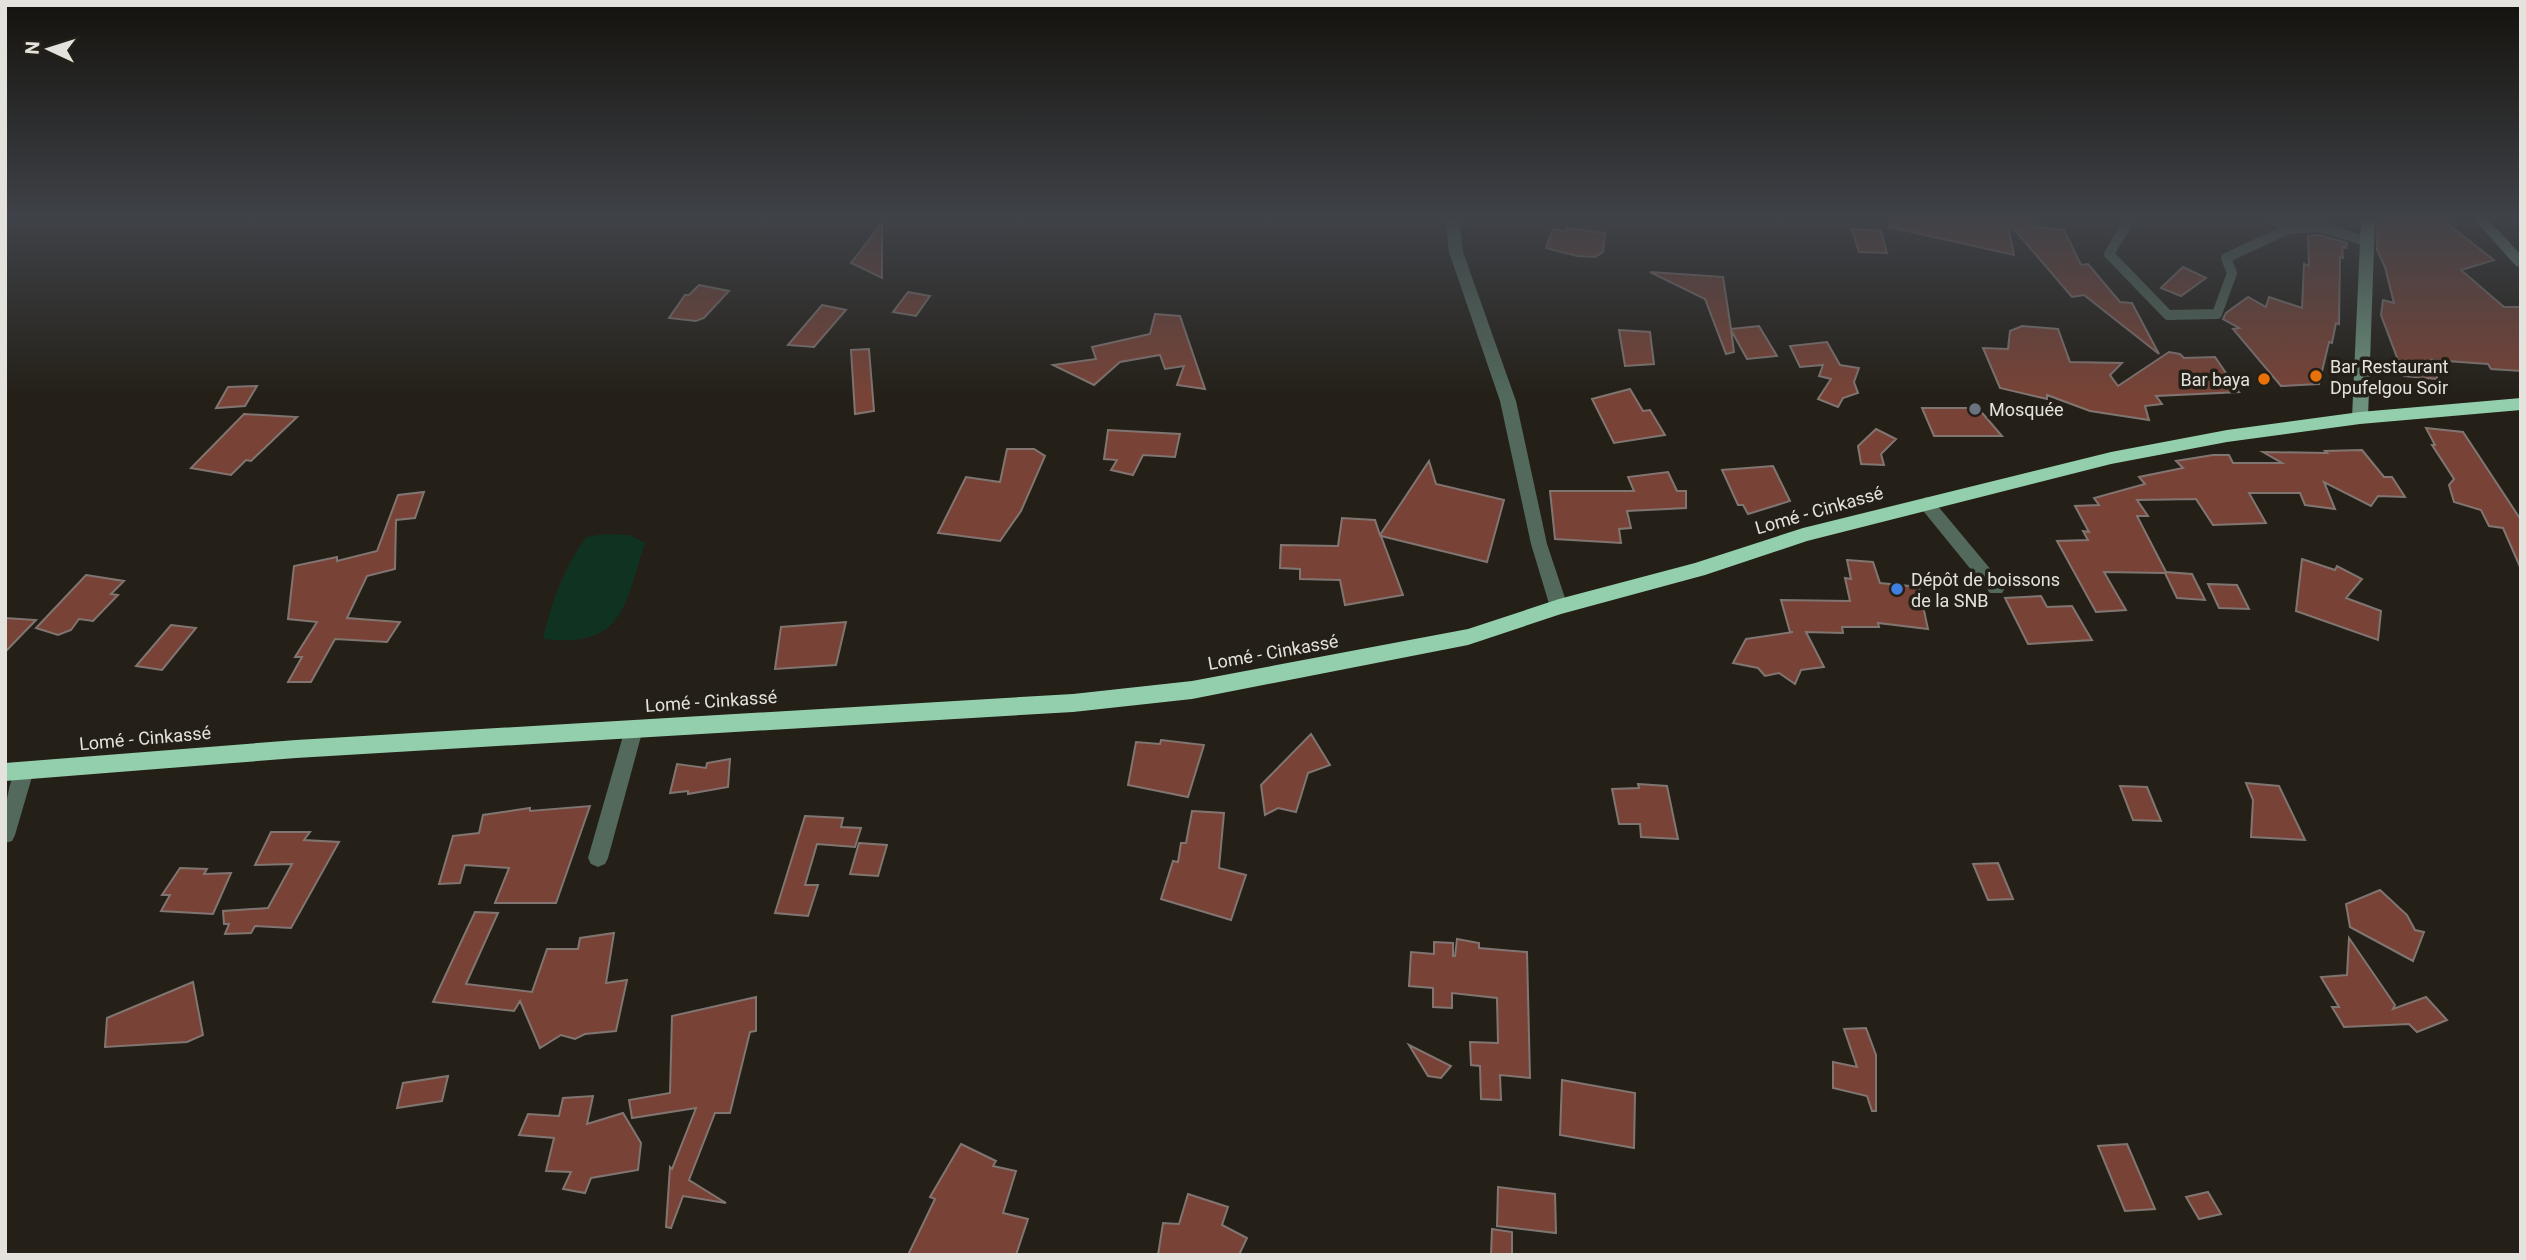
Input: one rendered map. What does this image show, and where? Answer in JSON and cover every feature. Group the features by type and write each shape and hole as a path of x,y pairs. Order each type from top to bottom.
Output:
{"highway":[{"name":"Lomé - Cinkassé","path":"15,771 296,748 1061,704 1192,690 1468,637 1559,607 1698,570 1803,535 2111,458 2227,436 2360,418 2521,404"}],"main road":[{"path":"2360,418 2365,278"}],"street":[{"path":"1465,278 1508,401 1539,544 1559,607"},
{"path":"1926,503 1996,588"},
{"path":"598,858 634,729"},
{"path":"5,835 15,771"}],"lane":[{"path":"2132,278 2168,314 2217,314 2230,278"}],"green space":[{"path":"604,534 630,535 645,543 625,604 605,629 590,637 570,640 543,639 555,599 571,561 587,537"}],"building":[{"path":"1662,278 1723,278 1731,329 1759,326 1777,356 1747,359 1731,330 1734,352 1726,354 1705,299"},
{"path":"2056,278 2100,278 2120,302 2132,303 2159,354 2084,295 2072,297"},
{"path":"2172,278 2206,278 2181,296 2161,288"},
{"path":"2303,278 2340,278 2339,324 2336,323 2332,343 2329,342 2319,384 2281,386 2233,329 2239,328 2223,319 2226,313 2248,297 2266,307 2269,297 2302,308"},
{"path":"2388,278 2470,278 2504,307 2521,307 2521,371 2491,369 2488,364 2432,360 2439,370 2432,370 2438,379 2404,376 2381,315 2383,300 2394,303"},
{"path":"699,285 729,291 704,318 696,321 669,318 685,295 689,295"},
{"path":"908,292 930,296 916,316 893,312"},
{"path":"822,305 846,310 814,347 788,345"},
{"path":"1155,314 1180,316 1205,389 1177,385 1184,366 1165,369 1160,355 1120,362 1094,385 1053,365 1096,359 1092,347 1150,334"},
{"path":"2022,326 2058,329 2070,362 2122,363 2110,375 2118,386 2169,352 2180,354 2184,358 2215,357 2239,392 2156,396 2162,404 2145,406 2149,420 2090,411 2047,395 2047,399 2000,388 1983,348 2008,349 2010,331"},
{"path":"1619,330 1650,332 1654,364 1625,366"},
{"path":"1827,342 1840,365 1859,368 1854,382 1858,393 1843,398 1838,407 1818,399 1831,379 1819,376 1823,365 1800,367 1790,346"},
{"path":"869,349 874,411 855,414 851,350"},
{"path":"257,386 245,406 216,408 228,387"},
{"path":"1630,389 1643,411 1650,410 1665,435 1614,443 1592,399"},
{"path":"1922,408 1978,408 2002,436 1934,436"},
{"path":"244,414 297,417 251,461 246,460 231,475 191,468"},
{"path":"2426,428 2463,432 2521,520 2521,569 2503,528 2489,526 2481,510 2454,502 2449,485 2454,479 2432,445 2435,445"},
{"path":"1876,429 1896,439 1881,454 1884,465 1861,464 1858,446"},
{"path":"1108,430 1180,434 1175,457 1143,455 1133,475 1111,470 1117,460 1104,459"},
{"path":"1007,449 1034,449 1045,456 1021,511 1000,541 938,533 966,477 1000,482"},
{"path":"2362,450 2384,477 2392,477 2405,497 2378,496 2371,506 2324,482 2335,509 2305,505 2300,493 2249,493 2266,523 2213,525 2196,499 2137,500 2148,516 2137,516 2166,572 2192,574 2205,600 2177,598 2165,573 2104,572 2126,610 2096,612 2057,541 2088,540 2083,531 2089,532 2075,506 2099,505 2094,498 2145,484 2139,477 2183,468 2176,461 2229,455 2233,463 2282,463 2263,452 2327,453 2325,451"},
{"path":"1429,461 1436,484 1504,500 1487,562 1381,536 1403,595 1345,605 1340,580 1300,579 1300,569 1280,568 1281,545 1338,546 1342,518 1375,520 1380,535"},
{"path":"1773,466 1790,501 1748,514 1743,505 1738,505 1722,470"},
{"path":"1668,472 1677,491 1686,491 1686,508 1627,511 1631,528 1619,529 1621,543 1555,539 1550,491 1634,491 1628,477"},
{"path":"424,492 415,518 396,520 395,569 367,576 347,618 400,622 387,642 335,639 311,682 288,682 302,657 295,657 317,622 288,619 294,566 337,557 337,561 377,551 398,495"},
{"path":"2302,559 2335,570 2337,566 2362,579 2346,598 2381,611 2378,640 2296,611"},
{"path":"1847,560 1873,562 1880,583 1919,587 1928,629 1878,623 1879,627 1842,627 1843,633 1806,632 1824,667 1801,670 1795,684 1779,673 1765,676 1758,668 1733,663 1746,639 1793,632 1790,632 1781,600 1850,601 1845,578 1851,579"},
{"path":"86,575 124,581 111,594 118,595 93,621 79,619 71,630 58,635 36,628"},
{"path":"2208,584 2237,585 2249,609 2219,608"},
{"path":"2041,596 2047,607 2072,606 2092,640 2028,644 2005,598"},
{"path":"5,618 36,620 5,652"},
{"path":"846,622 836,665 775,669 781,627"},
{"path":"171,625 196,628 162,670 136,666"},
{"path":"1311,734 1330,765 1308,773 1296,812 1278,808 1265,815 1261,785"},
{"path":"1161,740 1204,745 1188,797 1128,785 1136,742 1160,744"},
{"path":"730,759 728,787 688,794 688,791 670,793 677,764 706,768 707,763"},
{"path":"2246,783 2279,786 2305,840 2251,837 2253,800"},
{"path":"1638,784 1667,786 1678,839 1641,837 1640,824 1619,824 1612,789 1639,788"},
{"path":"2120,786 2147,787 2161,821 2133,820"},
{"path":"590,806 556,903 495,903 509,868 465,865 460,883 439,884 453,836 479,833 483,815 530,808 530,811"},
{"path":"1192,811 1224,813 1219,868 1246,875 1231,920 1161,899 1173,861 1178,862 1181,843 1186,843"},
{"path":"805,816 843,818 841,827 861,828 855,847 817,844 805,885 818,885 808,916 775,913"},
{"path":"271,832 310,832 304,840 339,842 291,928 255,926 251,933 225,934 229,924 224,924 223,911 268,908 292,864 255,865"},
{"path":"859,843 887,845 878,876 850,874"},
{"path":"1998,863 2013,899 1988,900 1973,864"},
{"path":"180,868 207,869 204,874 231,873 213,914 161,911 170,895 162,895"},
{"path":"2380,890 2407,915 2415,930 2424,932 2413,961 2350,927 2346,904"},
{"path":"475,912 498,913 466,984 532,992 547,949 578,949 580,938 614,933 606,983 627,980 616,1031 585,1034 575,1039 561,1035 540,1048 520,1001 514,1011 433,1002"},
{"path":"2349,938 2395,1005 2393,1009 2426,997 2447,1020 2417,1032 2409,1024 2344,1027 2332,1007 2339,1007 2321,977 2347,975"},
{"path":"1457,939 1479,943 1479,948 1527,952 1530,1078 1500,1075 1501,1100 1481,1099 1480,1066 1471,1065 1470,1042 1498,1043 1497,998 1452,993 1452,1008 1433,1007 1433,988 1409,986 1411,952 1434,954 1434,942 1453,943 1455,956"},
{"path":"193,982 203,1035 187,1042 105,1047 107,1018"},
{"path":"756,997 756,1031 750,1032 730,1113 715,1113 689,1180 726,1203 683,1196 671,1228 666,1227 670,1167 672,1169 696,1108 632,1118 629,1100 670,1093 672,1016"},
{"path":"1866,1028 1876,1055 1876,1111 1872,1111 1867,1096 1833,1088 1833,1062 1857,1067 1844,1029"},
{"path":"1409,1045 1451,1066 1441,1078 1428,1076"},
{"path":"448,1076 442,1101 397,1108 403,1083"},
{"path":"1562,1080 1635,1093 1634,1148 1560,1135"},
{"path":"593,1096 587,1124 623,1113 641,1143 638,1170 591,1178 585,1193 563,1189 571,1172 546,1171 554,1138 519,1135 528,1114 559,1116 563,1098"},
{"path":"961,1144 996,1161 993,1166 1016,1171 1003,1213 1028,1219 1016,1255 908,1255 935,1199 930,1197"},
{"path":"2127,1144 2155,1209 2125,1211 2098,1146"},
{"path":"1498,1187 1555,1194 1556,1233 1497,1226"},
{"path":"2208,1192 2221,1214 2199,1219 2186,1197"},
{"path":"1188,1194 1228,1207 1222,1225 1247,1238 1239,1255 1158,1255 1163,1223 1179,1224"},
{"path":"1492,1229 1512,1232 1512,1255 1491,1255"}],"place":[{"name":"Bar Restaurant Dpufelgou Soir","path":"2316,376"},
{"name":"Bar baya","path":"2264,379"},
{"name":"Mosquée","path":"1975,409"},
{"name":"Dépôt de boissons de la SNB","path":"1897,589"}]}
